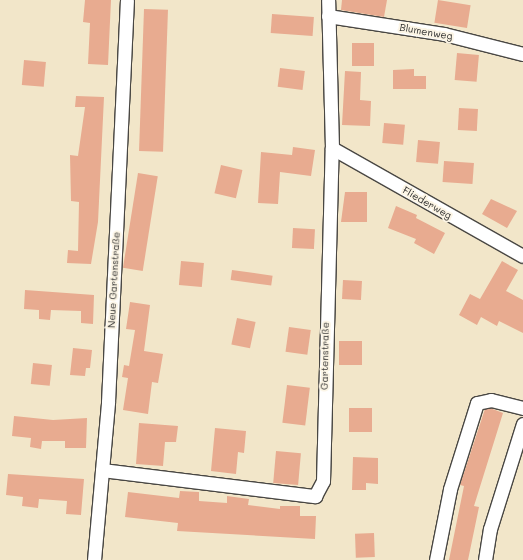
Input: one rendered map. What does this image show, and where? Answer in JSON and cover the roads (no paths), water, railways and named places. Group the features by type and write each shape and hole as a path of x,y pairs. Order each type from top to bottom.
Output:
{"street":[{"name":"Neue Gartenstraße","path":"94,560 102,470 127,0"},
{"name":"Gartenstraße","path":"102,470 315,496 323,481 332,148 328,0"},
{"name":"Blumenweg","path":"328,16 444,34 523,54"},
{"name":"Fliederweg","path":"332,148 523,256"},
{"path":"436,560 450,489 477,403 491,400 523,408"},
{"path":"485,560 490,529 523,424"}]}
